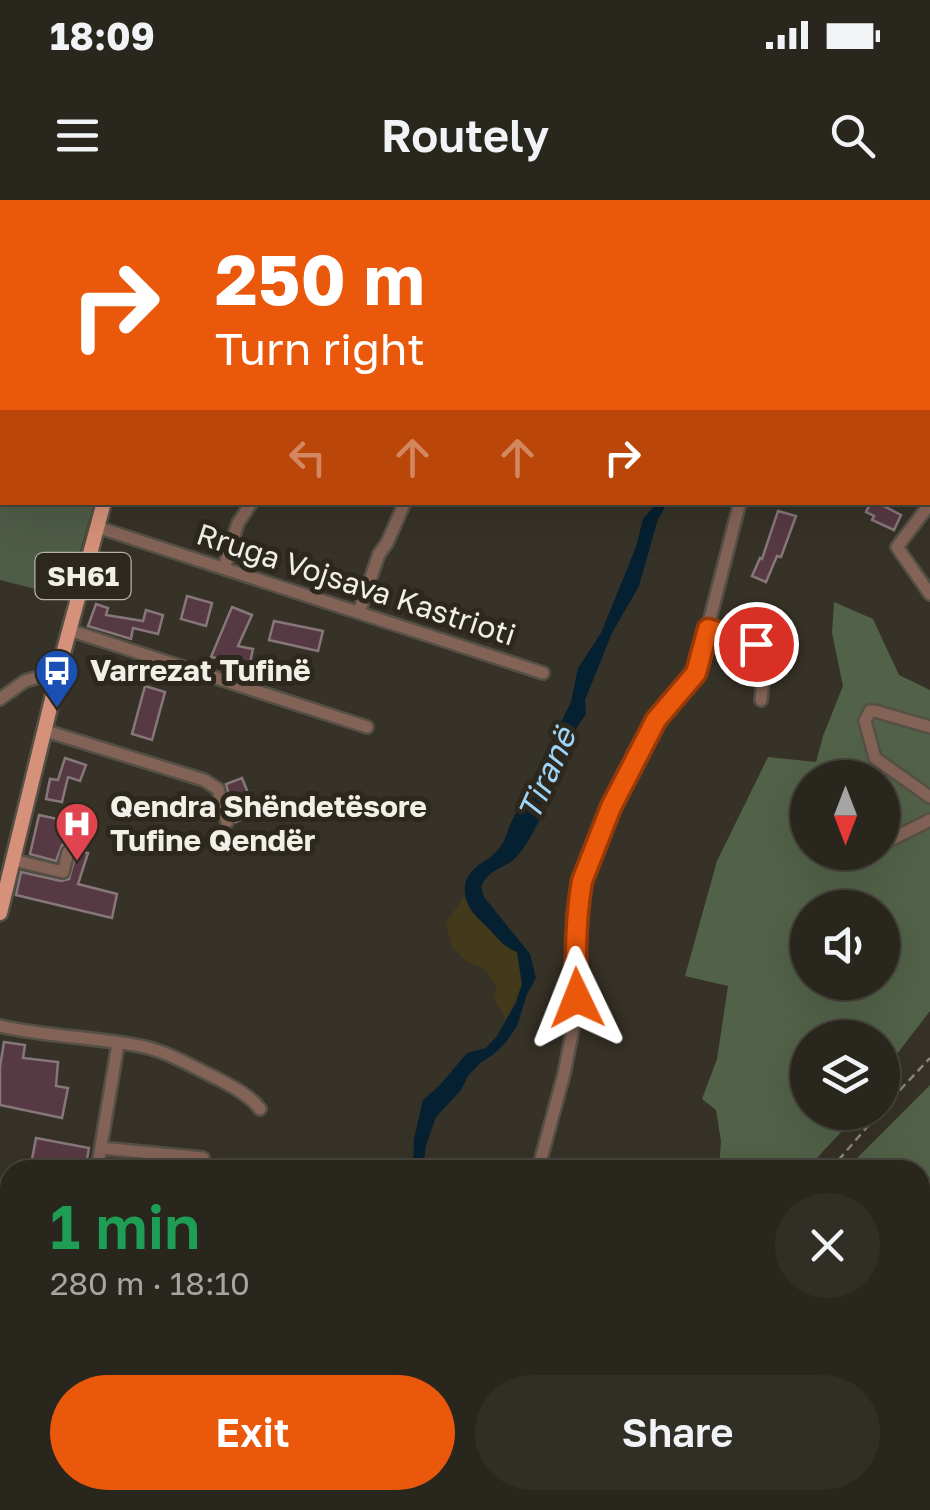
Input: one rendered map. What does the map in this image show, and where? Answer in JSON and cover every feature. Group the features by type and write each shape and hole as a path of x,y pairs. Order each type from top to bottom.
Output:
{"main road":[{"name":"SH61","path":"0,914 103,505"}],"street":[{"path":"359,612 379,554 405,505"},
{"path":"541,1160 577,1008 574,958 582,881 611,807 656,720 696,673 739,505"},
{"path":"929,505 897,547 930,594"},
{"path":"224,568 238,524 248,507"},
{"name":"Rruga Vojsava Kastrioti","path":"96,528 543,673"},
{"path":"708,629 763,648 761,700"},
{"path":"69,630 367,727"},
{"path":"0,698 24,680 59,671"},
{"path":"0,681 14,687"},
{"path":"930,727 876,711 870,711 865,721 876,758 930,796"},
{"path":"46,731 204,780 218,789 226,822"},
{"path":"900,835 930,820"},
{"path":"13,860 63,872 68,852"},
{"path":"0,1026 168,1054 229,1085 260,1109"},
{"path":"99,1160 118,1044"},
{"path":"101,1148 203,1158"}],"path":[{"path":"900,1090 930,1058"},
{"path":"839,1160 865,1130"}],"green space":[{"path":"0,505 93,505 67,597 0,580"},
{"path":"834,602 873,619 899,675 930,690 930,1011 900,1050 900,1020 790,1020 790,1130 843,1130 816,1160 720,1160 716,1110 702,1099 717,1059 728,986 685,976 717,861 768,757 797,760 790,760 790,870 900,870 900,760 817,760 843,686 832,633"},
{"path":"930,1085 930,1160 855,1160 885,1130 900,1130 900,1115"}],"sand":[{"path":"464,896 471,912 517,952 522,984 506,1020 494,998 497,986 483,968 466,961 451,946 446,923"}],"water":[{"name":"Tiranë","path":"655,505 670,505 658,519 639,586 612,633 585,700 586,714 568,750 559,752 543,785 540,796 544,812 517,856 490,874 481,887 484,897 530,954 536,978 507,1041 468,1076 461,1090 436,1117 424,1160 413,1160 423,1100 467,1053 486,1048 497,1036 522,984 517,952 502,943 471,910 465,896 466,882 503,842 571,702 578,668 601,633 636,547 643,519"}],"building":[{"path":"870,505 882,505 901,515 894,530 872,520 874,516 866,512"},
{"path":"778,511 796,516 781,557 777,556 766,582 752,576"},
{"path":"187,596 212,603 206,626 181,619"},
{"path":"96,604 108,608 106,615 143,621 146,610 163,615 158,634 133,628 131,639 88,626"},
{"path":"232,607 252,615 238,646 253,649 248,672 226,667 228,660 211,657"},
{"path":"274,621 323,631 318,651 269,640"},
{"path":"145,686 165,692 152,740 132,734"},
{"path":"65,758 86,765 80,781 68,777 62,802 46,799 50,779 58,780"},
{"path":"242,778 256,813 236,822 226,784"},
{"path":"39,815 80,824 75,846 62,845 56,861 30,854"},
{"path":"77,850 88,853 78,884 117,894 112,918 16,895 21,872 61,881 69,879"},
{"path":"4,1042 25,1045 23,1058 58,1062 56,1086 68,1088 62,1118 0,1105"},
{"path":"36,1138 89,1148 87,1160 32,1160"}],"place":[{"name":"Varrezat Tufinë","path":"57,709"},
{"name":"Qendra Shëndetësore Tufine Qendër","path":"77,862"}],"route":[{"path":"577,998 574,958 582,881 611,807 664,707 696,673 708,629 756,644"}]}
